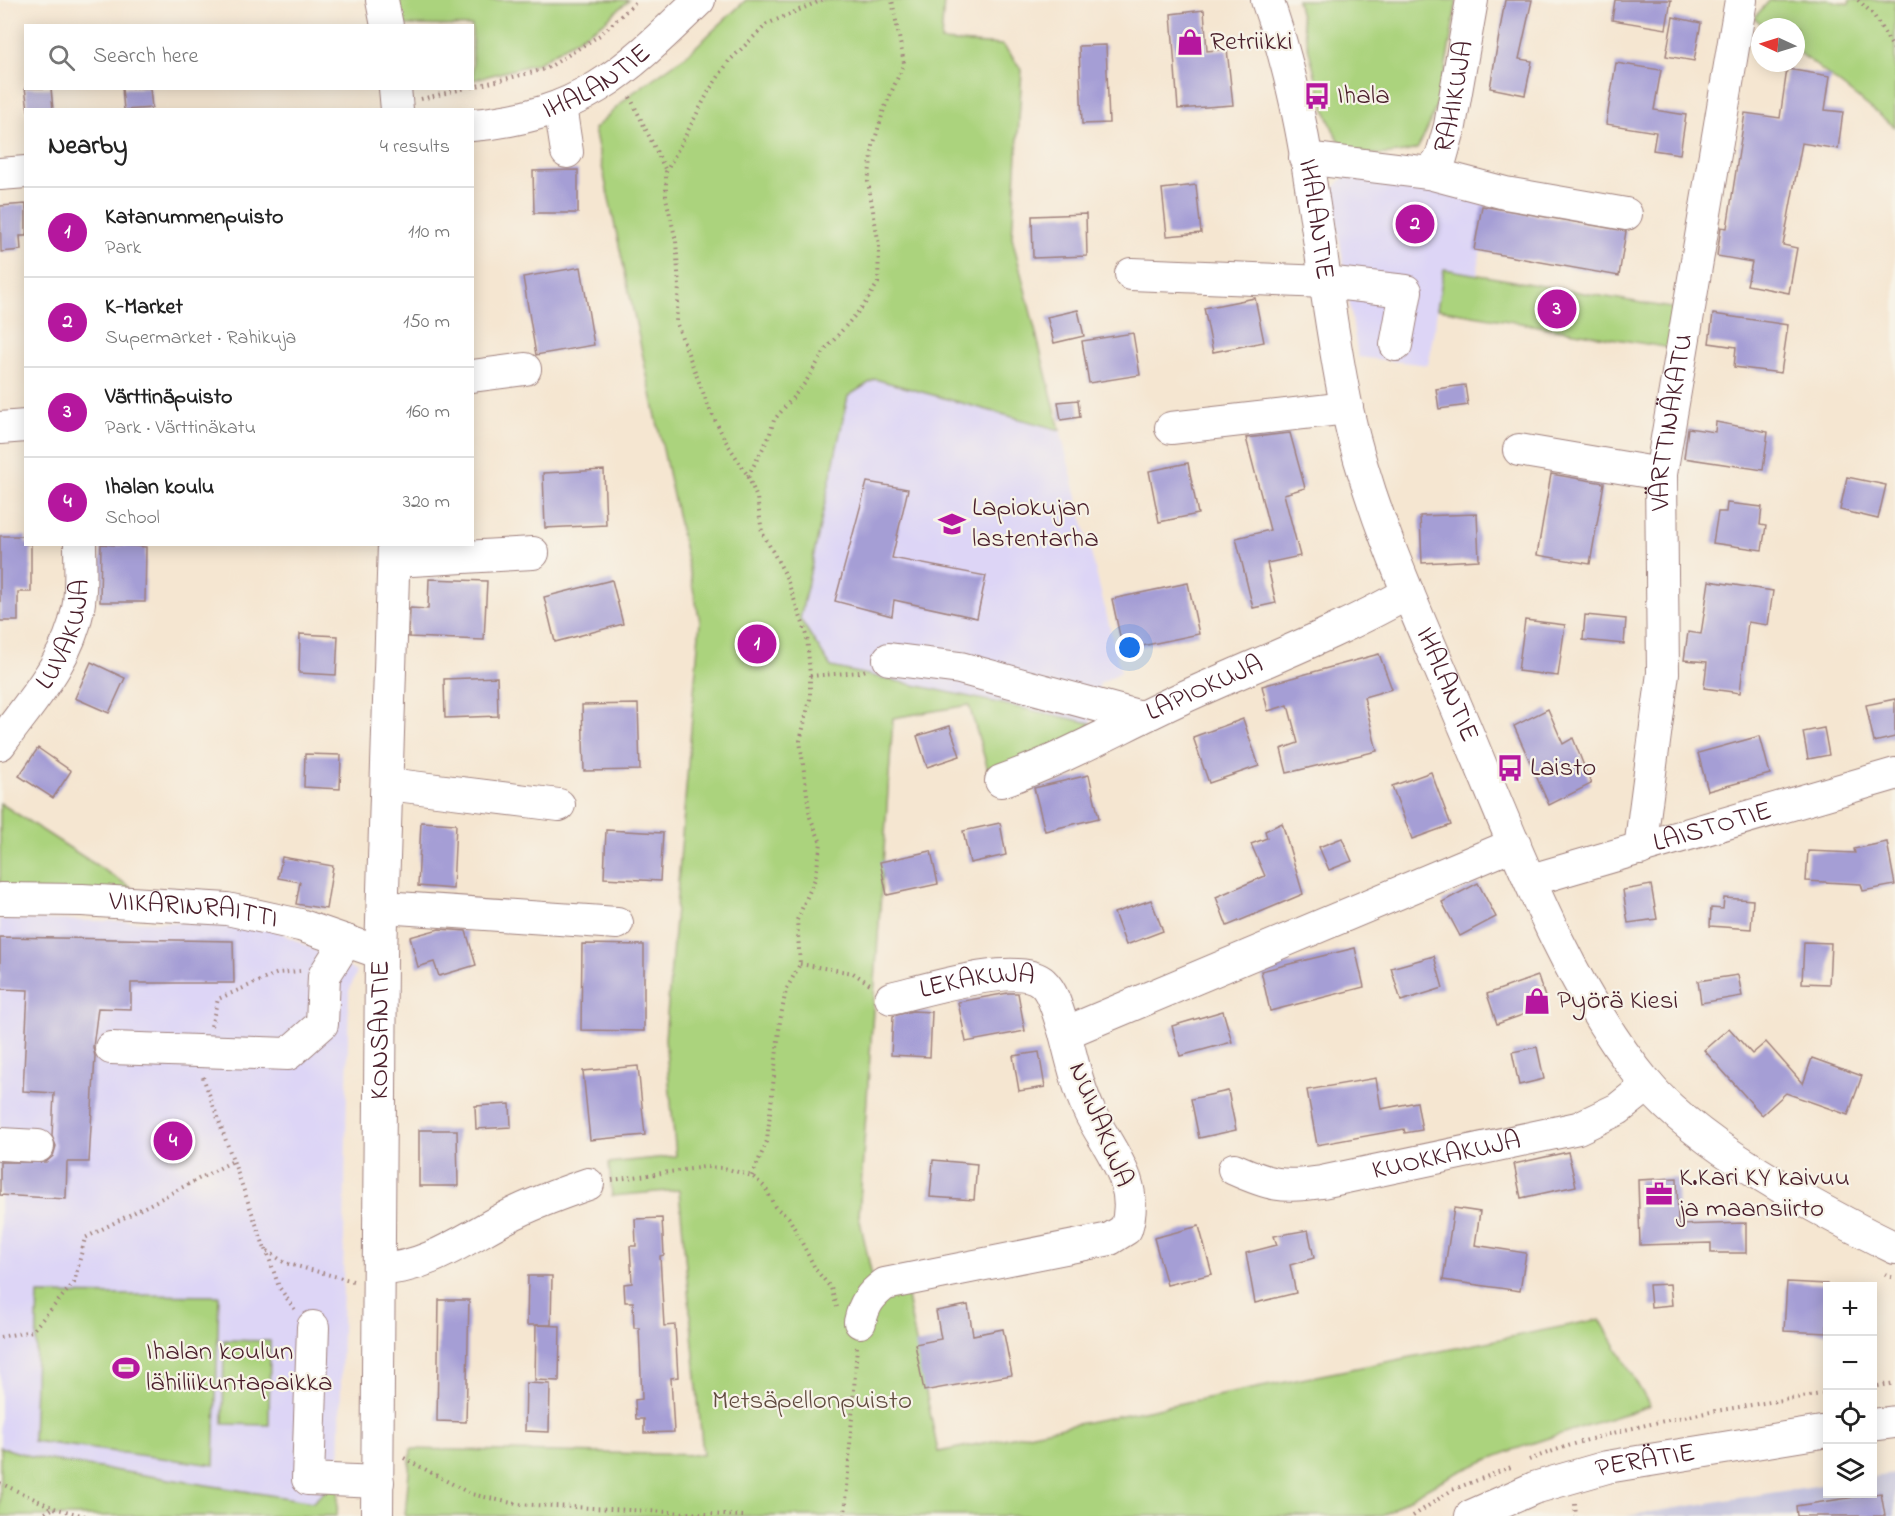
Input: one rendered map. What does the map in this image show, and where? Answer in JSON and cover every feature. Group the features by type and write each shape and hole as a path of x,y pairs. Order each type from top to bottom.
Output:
{"street":[{"path":"382,0 387,24"},
{"name":"IHALANTIE","path":"474,125 528,116 590,93 620,75 699,0"},
{"name":"IHALANTIE","path":"1267,0 1291,79 1347,408 1372,501 1408,593 1515,844 1583,989 1610,1034 1648,1085 1687,1121 1738,1160 1858,1230 1895,1248"},
{"name":"RAHIKUJA","path":"1305,158 1429,173 1442,158 1450,126 1472,0"},
{"name":"VÄRTTINÄKATU","path":"1640,849 1662,673 1661,474 1742,0"},
{"path":"560,106 567,152"},
{"path":"0,174 24,172"},
{"path":"1429,173 1505,193 1626,214"},
{"path":"1131,274 1325,282 1406,291 1396,345"},
{"path":"474,376 525,369"},
{"path":"1171,428 1347,408"},
{"path":"0,428 24,426"},
{"path":"1520,450 1661,474"},
{"name":"LUVAKUJA","path":"0,744 57,665 71,635 78,608 80,546"},
{"path":"394,553 533,553"},
{"name":"KONSANTIE","path":"377,1516 378,1482 370,1276 394,553"},
{"name":"LAPIOKUJA","path":"1001,781 1046,766 1141,717 1408,593"},
{"path":"889,659 960,668 1141,717"},
{"name":"LAISTOTIE","path":"1531,880 1895,774"},
{"path":"388,784 559,805"},
{"name":"NUIJAKUJA","path":"849,1316 863,1309 871,1294 885,1284 1110,1239 1119,1236 1126,1229 1130,1217 1127,1183 1119,1159 1090,1113 1078,1082 1065,1033 1515,844"},
{"name":"VIIKARINRAITTI","path":"0,900 82,900 226,909 264,915 381,953"},
{"path":"384,907 617,923"},
{"path":"111,1048 288,1054 322,1024 324,976 346,941"},
{"name":"LEKAKUJA","path":"891,998 1003,974 1031,975 1043,982 1051,994 1065,1033"},
{"name":"KUOKKAKUJA","path":"1234,1169 1269,1185 1294,1186 1322,1182 1578,1128 1618,1109 1648,1085"},
{"path":"0,1144 38,1146"},
{"path":"370,1276 416,1263 519,1211 588,1184"},
{"path":"313,1327 308,1479 378,1482"},
{"path":"1877,1424 1895,1422"},
{"name":"PERÄTIE","path":"1471,1516 1534,1488 1607,1467 1823,1432"}],"path":[{"path":"474,87 546,69 600,35 638,0"},
{"path":"666,172 710,88 729,61 768,24 822,0"},
{"path":"748,476 769,437 774,420 805,383 826,350 864,305 878,283 879,245 868,182 873,146 884,109 904,63 892,0"},
{"path":"1858,0 1873,14 1895,51"},
{"path":"626,88 666,172 666,198 677,252 679,287 676,322 709,408 725,441 748,476 757,498 762,532 785,574 807,635 810,699 800,741 810,817 821,843 815,879 797,920 800,964 786,990 780,1021 767,1140 752,1176"},
{"path":"402,100 456,90"},
{"path":"810,676 861,672 889,659"},
{"path":"800,964 853,973 891,998"},
{"path":"313,1327 295,1310 279,1287 200,1068 218,999 278,973 329,968"},
{"path":"0,1337 32,1331 74,1283 85,1238 233,1161"},
{"path":"588,1184 705,1167 724,1168 752,1176 765,1187 775,1207 789,1218 816,1270 849,1316 845,1516"},
{"path":"265,1249 285,1263 370,1276"},
{"path":"1877,1386 1895,1383"},
{"path":"1571,1443 1704,1414 1823,1394"},
{"path":"399,1450 405,1459 471,1494 516,1503 744,1516"},
{"path":"0,1483 54,1508 85,1516"},
{"path":"40,1516 54,1508"}],"shaded area":[{"path":"1346,175 1490,187 1477,275 1444,269 1428,365 1358,357 1332,190"},
{"name":"Lapiokujan lastentarha","path":"875,379 1060,430 1121,672 1100,683 1091,723 831,667 800,619 848,396"},
{"path":"0,919 264,924 357,972 349,991 339,1479 313,1502 37,1458 0,1447"},
{"path":"1895,1474 1895,1516 1626,1516 1823,1485 1823,1498 1877,1498 1877,1476"}],"green space":[{"path":"390,0 629,0 603,23 538,63 474,80 474,24 398,24"},
{"name":"Metsäpellonpuisto","path":"746,0 944,0 941,41 1003,45 1022,70 1012,237 1060,430 875,379 848,396 800,619 831,667 1091,723 1083,734 989,773 969,705 893,718 859,1216 872,1276 907,1297 938,1452 1600,1319 1650,1406 1546,1439 1478,1464 1413,1496 1383,1516 405,1516 411,1449 703,1455 679,1190 612,1196 609,1163 676,1156 665,1039 700,621 594,129 631,94 688,54"},
{"path":"1297,0 1457,0 1448,58 1439,96 1417,149 1399,153 1370,154 1344,145 1337,137 1323,101"},
{"path":"1770,0 1829,0 1849,4 1850,0 1895,0 1895,127 1805,57 1805,18 1754,18"},
{"path":"1444,269 1677,309 1670,348 1437,309"},
{"path":"0,803 132,888 0,905"},
{"name":"Ihalan koulun lähiliikuntapaikka","path":"38,1294 219,1296 214,1465 33,1441"},
{"path":"224,1340 270,1341 269,1425 223,1424"},
{"path":"0,1447 37,1458 313,1502 339,1479 337,1516 0,1516"}],"building":[{"path":"1505,0 1532,0 1519,59 1532,61 1525,95 1490,88"},
{"path":"1615,0 1671,0 1666,29 1612,20"},
{"path":"1204,10 1207,51 1227,49 1233,105 1178,109 1171,14"},
{"path":"1673,17 1701,23 1694,61 1666,56"},
{"path":"1106,45 1109,123 1082,124 1079,46"},
{"path":"1616,63 1661,70 1654,110 1686,115 1680,154 1653,150 1656,132 1606,124"},
{"path":"1787,72 1830,76 1825,110 1843,112 1838,149 1802,143 1783,245 1797,248 1789,293 1747,285 1752,262 1717,256 1721,227 1727,228 1745,113 1780,118"},
{"path":"25,90 51,90 53,108 28,108"},
{"path":"122,90 150,90 152,108 124,108"},
{"path":"578,170 578,213 534,213 533,171"},
{"path":"1196,185 1201,233 1167,236 1162,189"},
{"path":"24,204 24,236 20,236 21,250 1,252 0,206"},
{"path":"1482,206 1626,231 1619,276 1474,250"},
{"path":"1086,214 1087,256 1033,258 1032,216"},
{"path":"581,267 594,345 536,355 523,277"},
{"path":"1255,298 1264,342 1213,352 1204,308"},
{"path":"1078,310 1084,336 1054,343 1047,317"},
{"path":"1713,314 1788,325 1781,373 1734,367 1736,347 1709,343"},
{"path":"1133,333 1140,375 1089,383 1082,341"},
{"path":"1465,385 1468,405 1439,409 1436,389"},
{"path":"1078,400 1080,417 1061,420 1058,402"},
{"path":"1716,422 1768,432 1763,470 1684,458 1688,428 1715,432"},
{"path":"1290,433 1305,488 1284,494 1300,556 1267,563 1276,603 1253,608 1236,538 1270,530 1246,438"},
{"path":"1188,463 1198,514 1159,522 1149,471"},
{"path":"604,470 606,525 545,528 543,473"},
{"path":"1551,474 1604,483 1590,564 1537,555"},
{"path":"1847,477 1886,485 1878,519 1840,510"},
{"path":"867,482 908,489 892,558 986,576 977,618 894,600 892,616 835,601"},
{"path":"1727,503 1762,507 1760,525 1766,526 1762,550 1713,543 1718,512 1726,512"},
{"path":"1477,514 1479,560 1422,563 1420,516"},
{"path":"0,536 24,536 24,546 31,546 31,592 18,592 18,621 0,621"},
{"path":"101,546 146,547 145,602 100,602"},
{"path":"429,579 487,581 484,640 409,637 410,608 428,609"},
{"path":"612,580 623,624 555,642 544,597"},
{"path":"1709,581 1773,591 1768,625 1748,622 1740,693 1704,688 1707,662 1684,660 1688,632 1701,634"},
{"path":"1188,583 1199,634 1123,650 1112,599"},
{"path":"1585,615 1626,619 1624,644 1583,640"},
{"path":"1525,620 1565,625 1558,676 1518,671"},
{"path":"300,634 338,636 336,675 299,673"},
{"path":"1379,654 1392,689 1364,697 1377,751 1287,773 1281,749 1298,743 1288,705 1268,711 1262,686"},
{"path":"91,662 125,678 109,713 75,698"},
{"path":"497,677 498,716 445,718 444,679"},
{"path":"1895,699 1895,737 1874,742 1866,705"},
{"path":"638,704 640,770 584,771 582,705"},
{"path":"1548,709 1563,744 1573,738 1591,784 1549,805 1514,726"},
{"path":"1243,719 1259,766 1209,783 1193,737"},
{"path":"950,726 960,756 927,767 917,736"},
{"path":"1824,728 1829,755 1808,759 1803,732"},
{"path":"1760,736 1770,774 1708,791 1698,753"},
{"path":"38,748 71,771 53,798 19,776"},
{"path":"305,754 341,755 340,789 304,787"},
{"path":"1431,772 1451,825 1412,839 1392,786"},
{"path":"1089,775 1099,818 1045,831 1034,788"},
{"path":"421,822 456,824 453,889 418,886"},
{"path":"1000,823 1006,855 970,863 963,831"},
{"path":"1282,823 1303,894 1227,926 1216,897 1265,876 1251,844 1267,838 1265,831"},
{"path":"606,830 663,833 660,881 604,878"},
{"path":"1342,838 1352,861 1329,870 1319,847"},
{"path":"1887,842 1895,885 1863,891 1861,884 1806,881 1808,851 1855,853 1854,849"},
{"path":"931,851 938,884 887,895 880,862"},
{"path":"282,857 333,866 326,909 296,904 300,882 278,878"},
{"path":"1478,883 1496,917 1460,936 1442,902"},
{"path":"1651,885 1657,919 1628,923 1623,890"},
{"path":"1724,898 1753,900 1751,929 1710,926 1711,908 1723,909"},
{"path":"1151,900 1163,931 1126,945 1114,913"},
{"path":"439,929 466,931 476,965 439,976 434,962 418,967 410,937"},
{"path":"0,937 233,941 234,983 131,983 131,1009 98,1008 93,1047 95,1056 89,1162 67,1162 66,1199 0,1195 0,1162 46,1162 53,1156 56,1146 52,1136 54,1093 23,1091 28,990 0,989"},
{"path":"1804,942 1831,943 1829,984 1802,983"},
{"path":"582,944 644,945 644,1031 581,1030"},
{"path":"1355,948 1364,987 1270,1011 1261,971"},
{"path":"1434,956 1443,988 1401,1001 1391,968"},
{"path":"1738,975 1742,996 1701,1003 1698,981"},
{"path":"1538,976 1548,1006 1497,1024 1487,994"},
{"path":"1018,993 1025,1031 966,1042 958,1002"},
{"path":"912,1011 932,1012 930,1057 891,1055 893,1016"},
{"path":"1223,1011 1232,1042 1180,1056 1172,1026"},
{"path":"1729,1028 1752,1054 1766,1042 1803,1084 1812,1058 1862,1076 1848,1115 1786,1093 1762,1115 1704,1050"},
{"path":"1537,1047 1544,1079 1519,1085 1512,1052"},
{"path":"1039,1052 1045,1087 1019,1091 1013,1056"},
{"path":"638,1066 645,1135 590,1140 583,1071"},
{"path":"1376,1078 1381,1109 1417,1102 1422,1130 1405,1133 1404,1129 1317,1145 1307,1090"},
{"path":"1228,1091 1236,1130 1199,1138 1191,1099"},
{"path":"510,1104 511,1127 476,1129 475,1106"},
{"path":"419,1130 457,1130 458,1186 419,1186"},
{"path":"1568,1152 1576,1186 1521,1198 1514,1164"},
{"path":"933,1160 977,1164 974,1200 930,1197"},
{"path":"1677,1178 1678,1225 1746,1223 1746,1253 1711,1253 1711,1243 1640,1245 1638,1180"},
{"path":"1454,1208 1480,1212 1475,1245 1526,1253 1520,1291 1443,1280"},
{"path":"662,1218 664,1255 660,1256 664,1326 675,1325 678,1377 671,1378 674,1432 644,1433 644,1419 636,1419 635,1400 642,1399 639,1328 634,1328 633,1302 625,1302 624,1284 632,1283 630,1246 636,1246 635,1219"},
{"path":"1199,1226 1212,1274 1167,1285 1154,1238"},
{"path":"1308,1230 1314,1258 1290,1265 1296,1293 1255,1303 1246,1253 1277,1245 1274,1236"},
{"path":"528,1276 552,1276 551,1325 527,1325"},
{"path":"1787,1282 1823,1284 1823,1333 1784,1331"},
{"path":"1670,1284 1672,1305 1651,1307 1649,1285"},
{"path":"439,1300 469,1300 466,1422 437,1421"},
{"path":"968,1305 973,1335 1003,1329 1012,1375 924,1391 915,1344 941,1339 936,1311"},
{"path":"536,1325 560,1326 559,1381 535,1380"},
{"path":"526,1383 550,1384 549,1432 525,1431"},
{"path":"1881,1493 1885,1516 1797,1516 1796,1506 1848,1498 1877,1498 1877,1494"}],"place":[{"name":"Retriikki","path":"1190,42"},
{"name":"Ihala","path":"1317,96"},
{"name":"K-Market","path":"1415,224"},
{"name":"Värttinäpuisto","path":"1557,309"},
{"name":"Lapiokujan lastentarha","path":"952,524"},
{"name":"Katanummenpuisto","path":"757,644"},
{"name":"Laisto","path":"1510,768"},
{"name":"Pyörä Kiesi","path":"1537,1001"},
{"name":"Ihalan koulu","path":"173,1141"},
{"name":"K.Kari KY kaivuu ja maansiirto","path":"1659,1194"},
{"name":"Ihalan koulun lähiliikuntapaikka","path":"126,1368"}]}
